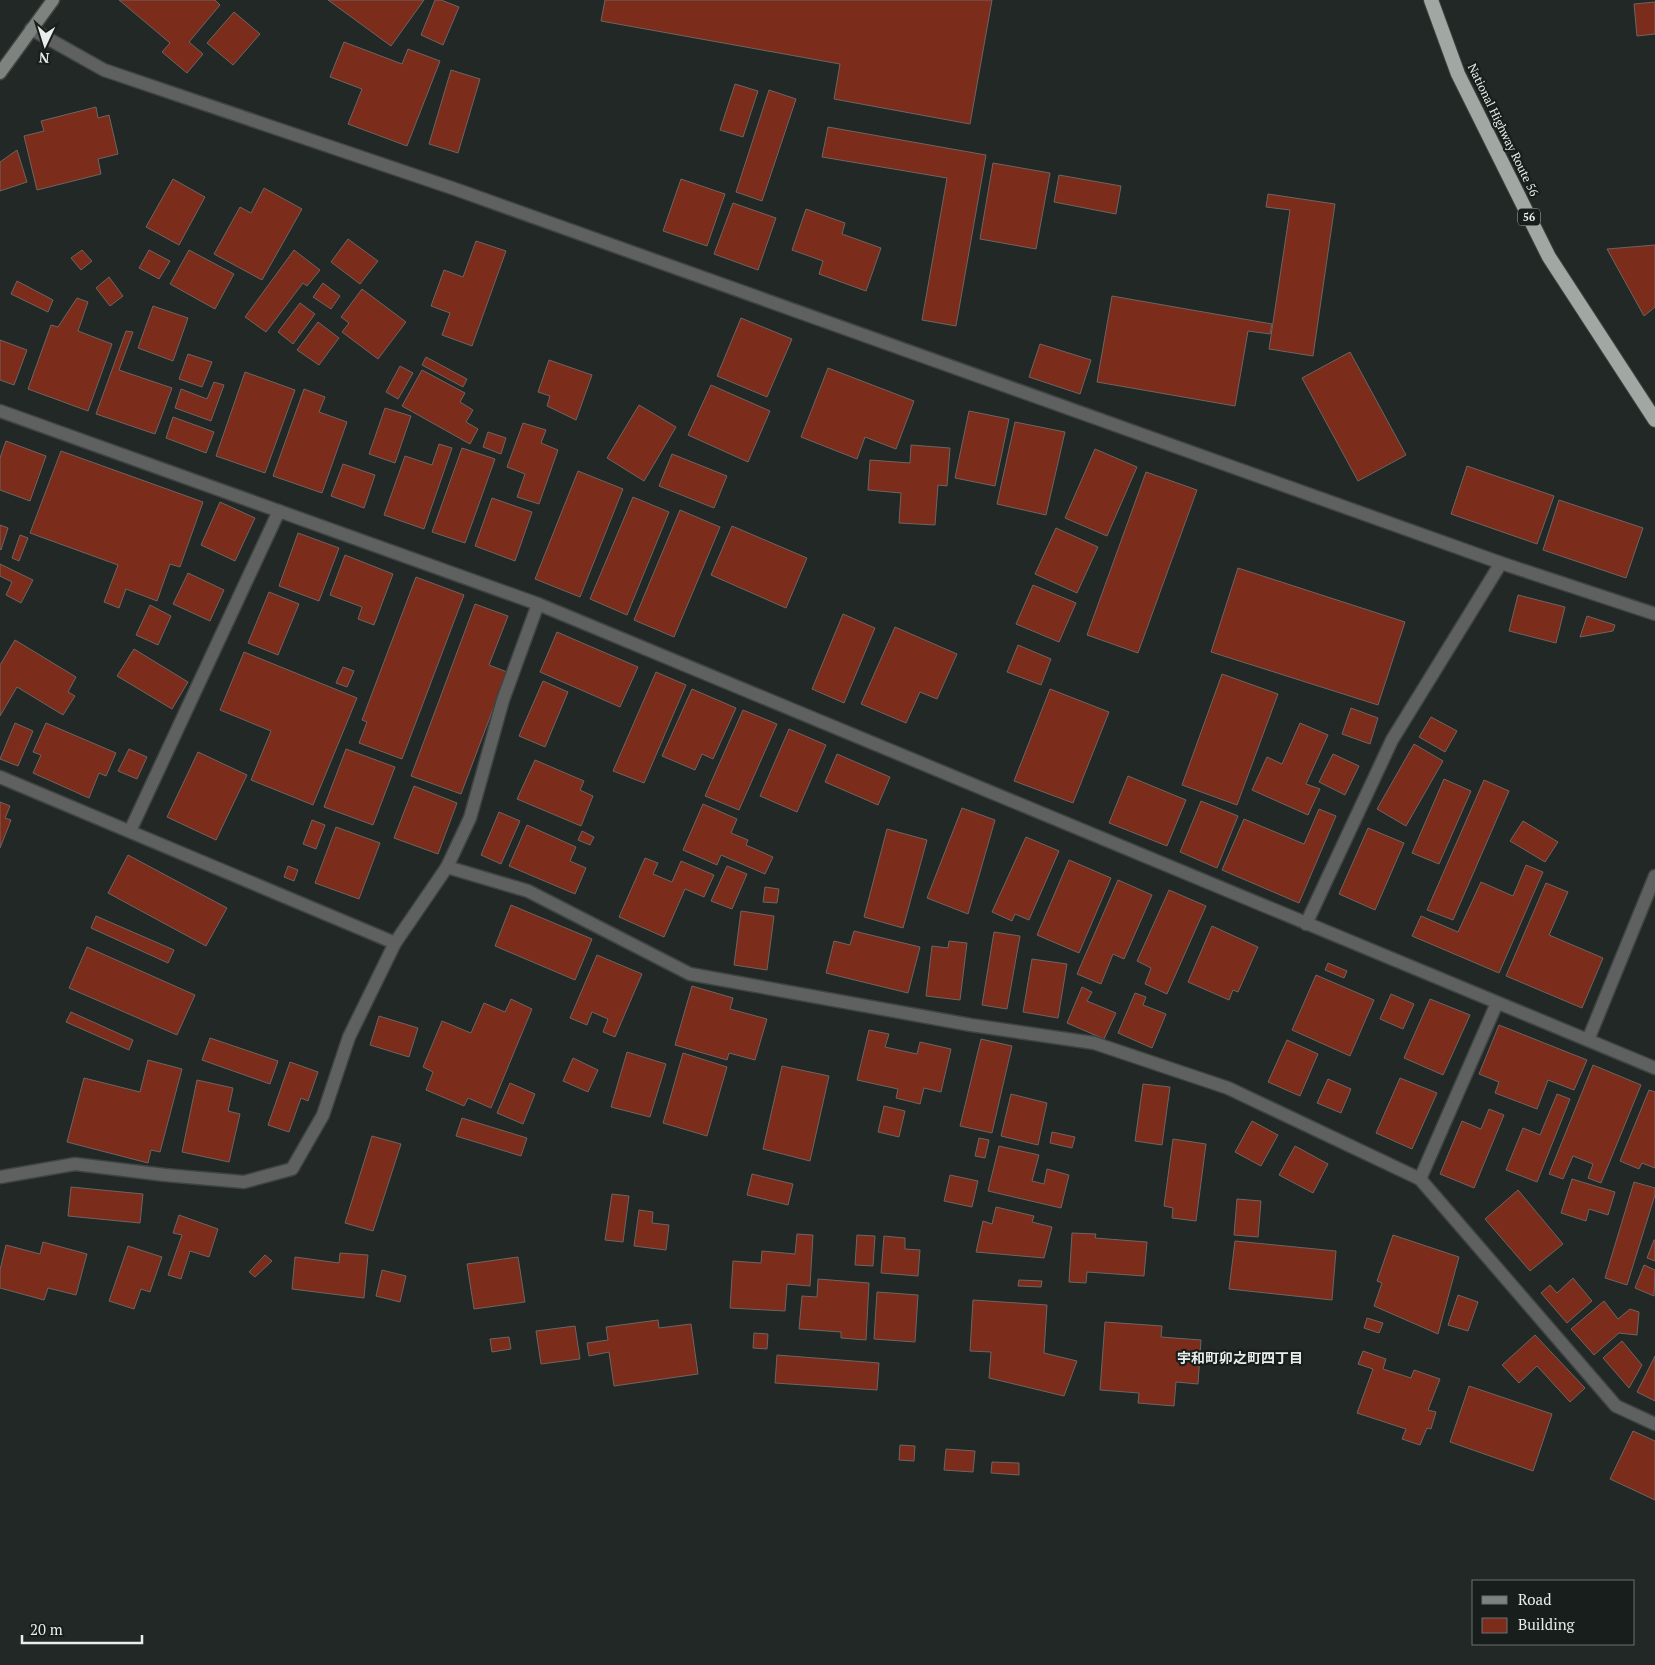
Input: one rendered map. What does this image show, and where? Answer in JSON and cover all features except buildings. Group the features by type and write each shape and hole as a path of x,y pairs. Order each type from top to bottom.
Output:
{"highway":[{"name":"National Highway Route 56","path":"1431,0 1458,74 1549,257 1655,420"}],"main road":[{"path":"0,73 53,0"}],"street":[{"path":"31,29 104,70 455,189 1501,563 1655,614"},
{"path":"0,411 538,604 1655,1068"},
{"path":"130,831 279,511"},
{"path":"1306,924 1392,740 1501,563"},
{"path":"0,1177 74,1164 244,1182 292,1170 323,1115 349,1037 395,943 447,867 470,818 503,700 538,604"},
{"path":"0,777 395,943"},
{"path":"447,867 528,891 690,974 971,1025 1094,1043 1228,1088 1420,1179 1616,1406 1655,1424"},
{"path":"1588,1040 1655,876"},
{"path":"1420,1179 1497,1003"}],"district":[{"name":"宇和町卯之町四丁目","path":"1240,1358"}]}
